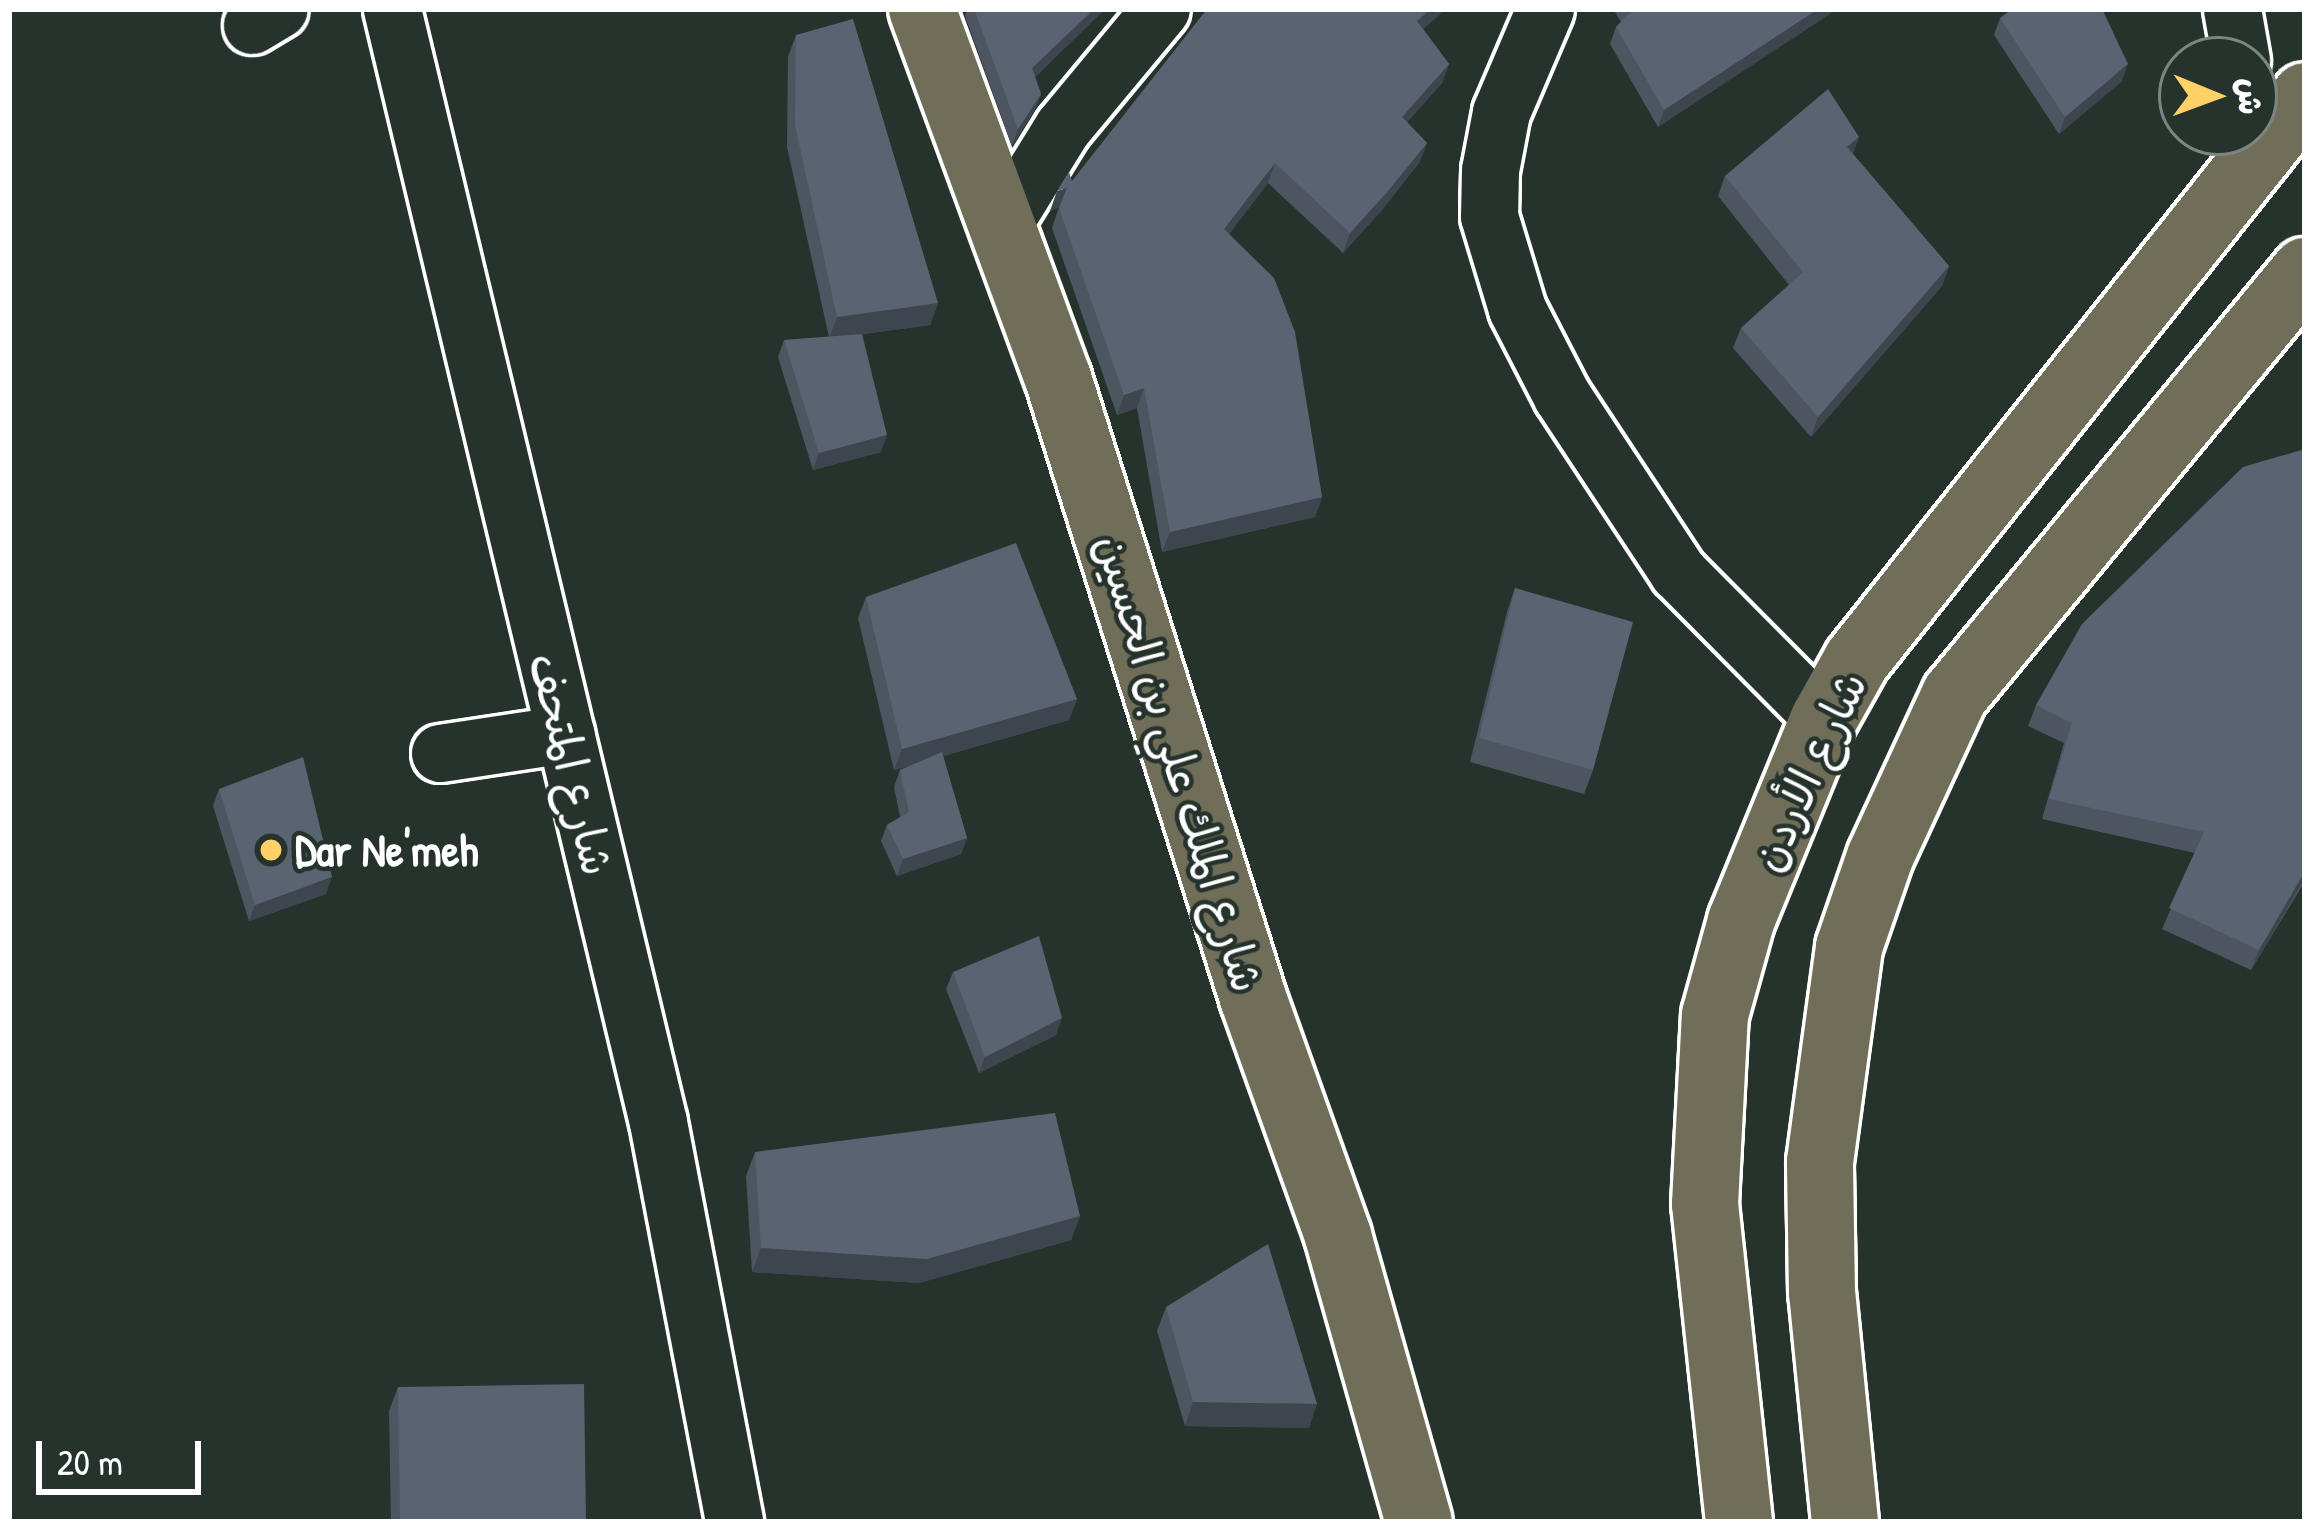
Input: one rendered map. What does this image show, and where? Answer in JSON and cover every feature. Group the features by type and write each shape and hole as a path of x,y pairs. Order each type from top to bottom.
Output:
{"main road":[{"name":"شارع الملك علي بن الحسين","path":"922,9 1004,222 1338,1236 1419,1522"},
{"name":"شارع الأردن","path":"2278,122 2305,96"},
{"name":"شارع الأردن","path":"1738,1522 1706,1204 1715,1016 1741,921 1823,719 1856,660 2247,156"},
{"path":"1845,1522 1822,1293 1820,1162 1849,947 1880,857 1955,695 2302,278"}],"street":[{"name":"شارع المتحف","path":"392,9 658,1122 734,1522"},
{"path":"1004,222 1063,127 1161,9"},
{"path":"1545,9 1501,112 1490,170 1489,215 1517,310 1562,396 1678,572 1823,719"},
{"path":"440,752 566,734"}],"building":[{"path":"974,9 1094,9 1032,68 1041,94 1018,129"},
{"path":"1207,9 1431,9 1417,21 1449,64 1402,117 1427,143 1350,233 1275,163 1224,229 1274,278 1295,332 1322,497 1170,532 1144,388 1124,395 1059,208 1067,188 1057,191 1069,172 1072,181"},
{"path":"1629,9 1818,9 1664,110 1616,27"},
{"path":"2012,9 2102,9 2128,64 2065,117 2000,18"},
{"path":"853,19 938,303 837,317 795,125 796,35"},
{"path":"1828,89 1859,137 1847,147 1949,266 1818,417 1741,328 1803,272 1725,176"},
{"path":"862,334 887,435 819,453 784,340"},
{"path":"2305,449 2305,871 2259,950 2169,908 2204,832 2049,799 2072,723 2036,705 2082,624 2243,467"},
{"path":"1016,543 1077,699 902,749 866,597"},
{"path":"1515,588 1633,622 1593,770 1479,738"},
{"path":"942,752 967,838 903,859 887,825 909,812 900,770"},
{"name":"Dar Ne'meh","path":"303,757 332,877 255,905 219,789"},
{"path":"1039,936 1062,1018 985,1057 953,972"},
{"path":"1055,1113 1080,1216 927,1259 761,1248 755,1152"},
{"path":"1268,1244 1317,1404 1193,1402 1166,1307"},
{"path":"584,1384 586,1522 400,1522 398,1387"}],"place":[{"name":"Dar Ne'meh","path":"271,850"}]}
